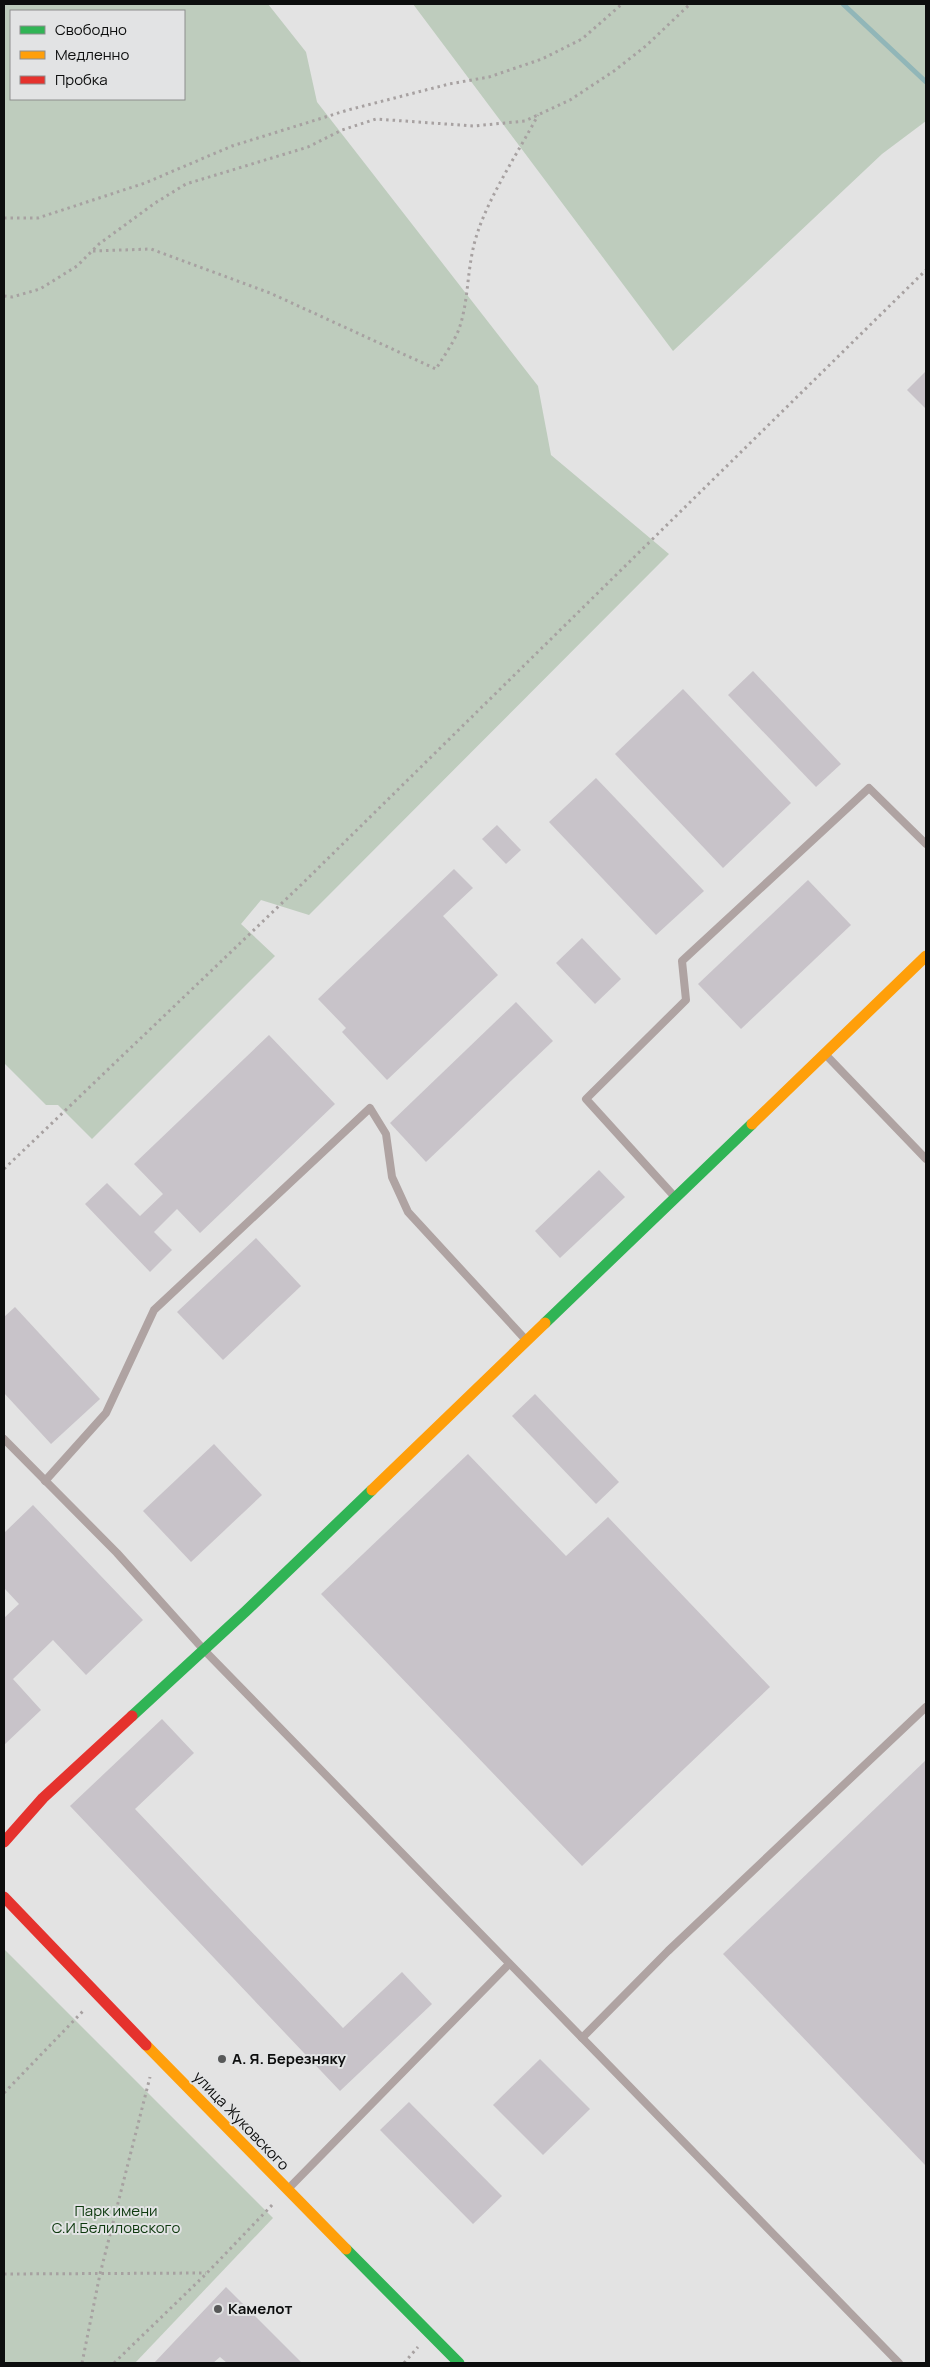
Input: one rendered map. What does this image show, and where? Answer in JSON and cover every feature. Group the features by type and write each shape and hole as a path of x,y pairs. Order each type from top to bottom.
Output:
{"street":[{"path":"4,1842 43,1798 204,1650 926,956"},
{"name":"улица Жуковского","path":"4,1897 287,2190 459,2363"}],"lane":[{"path":"675,1197 586,1099 686,1000 682,961 869,788 926,844"},
{"path":"824,1054 926,1160"},
{"path":"45,1481 106,1413 154,1310 370,1108 386,1134 392,1177 408,1212 526,1341"},
{"path":"4,1439 116,1553 204,1650 899,2363"},
{"path":"582,2038 668,1952 926,1707"},
{"path":"287,2190 510,1964"}],"path":[{"path":"4,218 38,218 145,183 232,146 312,121 449,84 489,77 542,59 582,39 622,4"},
{"path":"4,296 12,297 40,289 77,266 92,251 156,203 186,184 308,147 342,130 376,119 474,126 525,121 570,100 614,71 647,45 690,4"},
{"path":"92,251 151,249 270,293 436,369 459,330 466,303 473,249 480,226 501,182 538,115"},
{"path":"4,1169 303,884 926,270"},
{"path":"4,2093 98,1996"},
{"path":"82,2363 100,2274 156,2054"},
{"path":"114,2363 207,2273 287,2190"},
{"path":"4,2274 207,2273"}],"green space":[{"path":"4,4 268,4 306,52 317,102 538,386 551,455 669,554 309,915 261,900 241,924 275,956 92,1139 58,1105 46,1105 4,1063"},
{"path":"413,4 926,4 926,121 882,154 673,351"},
{"name":"Парк имени С.И.Белиловского","path":"4,1949 273,2218 135,2363 4,2363"}],"building":[{"path":"926,371 926,409 907,390"},
{"path":"753,671 841,764 816,787 728,695"},
{"path":"683,689 791,803 723,868 615,754"},
{"path":"596,778 704,891 656,935 549,822"},
{"path":"497,825 521,850 506,864 482,839"},
{"path":"454,869 473,888 443,916 498,975 387,1080 342,1032 346,1028 318,999"},
{"path":"808,880 851,925 741,1029 698,984"},
{"path":"582,938 621,979 595,1004 556,963"},
{"path":"516,1002 553,1041 426,1162 390,1123"},
{"path":"269,1035 335,1104 200,1233 177,1209 154,1232 172,1250 150,1272 85,1204 107,1183 140,1216 163,1194 134,1164"},
{"path":"599,1170 625,1197 560,1258 535,1231"},
{"path":"256,1238 301,1286 223,1360 177,1312"},
{"path":"15,1307 100,1399 51,1444 4,1393 4,1317"},
{"path":"535,1394 619,1482 596,1504 512,1416"},
{"path":"214,1444 262,1495 191,1562 143,1511"},
{"path":"468,1454 566,1556 608,1517 770,1687 582,1866 321,1594"},
{"path":"33,1505 143,1620 86,1675 53,1640 13,1679 41,1710 4,1745 4,1618 19,1604 4,1588 4,1533"},
{"path":"162,1719 194,1753 135,1809 343,2028 402,1972 432,2004 340,2091 70,1806"},
{"path":"926,1760 926,2166 723,1954"},
{"path":"540,2059 590,2109 543,2155 493,2105"},
{"path":"409,2102 502,2196 473,2224 380,2130"},
{"path":"226,2287 302,2363 227,2363 220,2357 213,2363 154,2363"}],"waterway":[{"path":"843,4 926,82"}],"traffic: fast":[{"path":"545,1323 752,1124"},
{"path":"132,1716 246,1611 372,1490"},
{"path":"346,2249 459,2363"}],"traffic: slow":[{"path":"752,1124 926,956"},
{"path":"372,1490 545,1323"},
{"path":"146,2045 346,2249"}],"traffic: jam":[{"path":"4,1842 43,1798 132,1716"},
{"path":"4,1897 146,2045"}],"place":[{"name":"А. Я. Березняку","path":"222,2059"},
{"name":"Камелот","path":"218,2309"}]}
